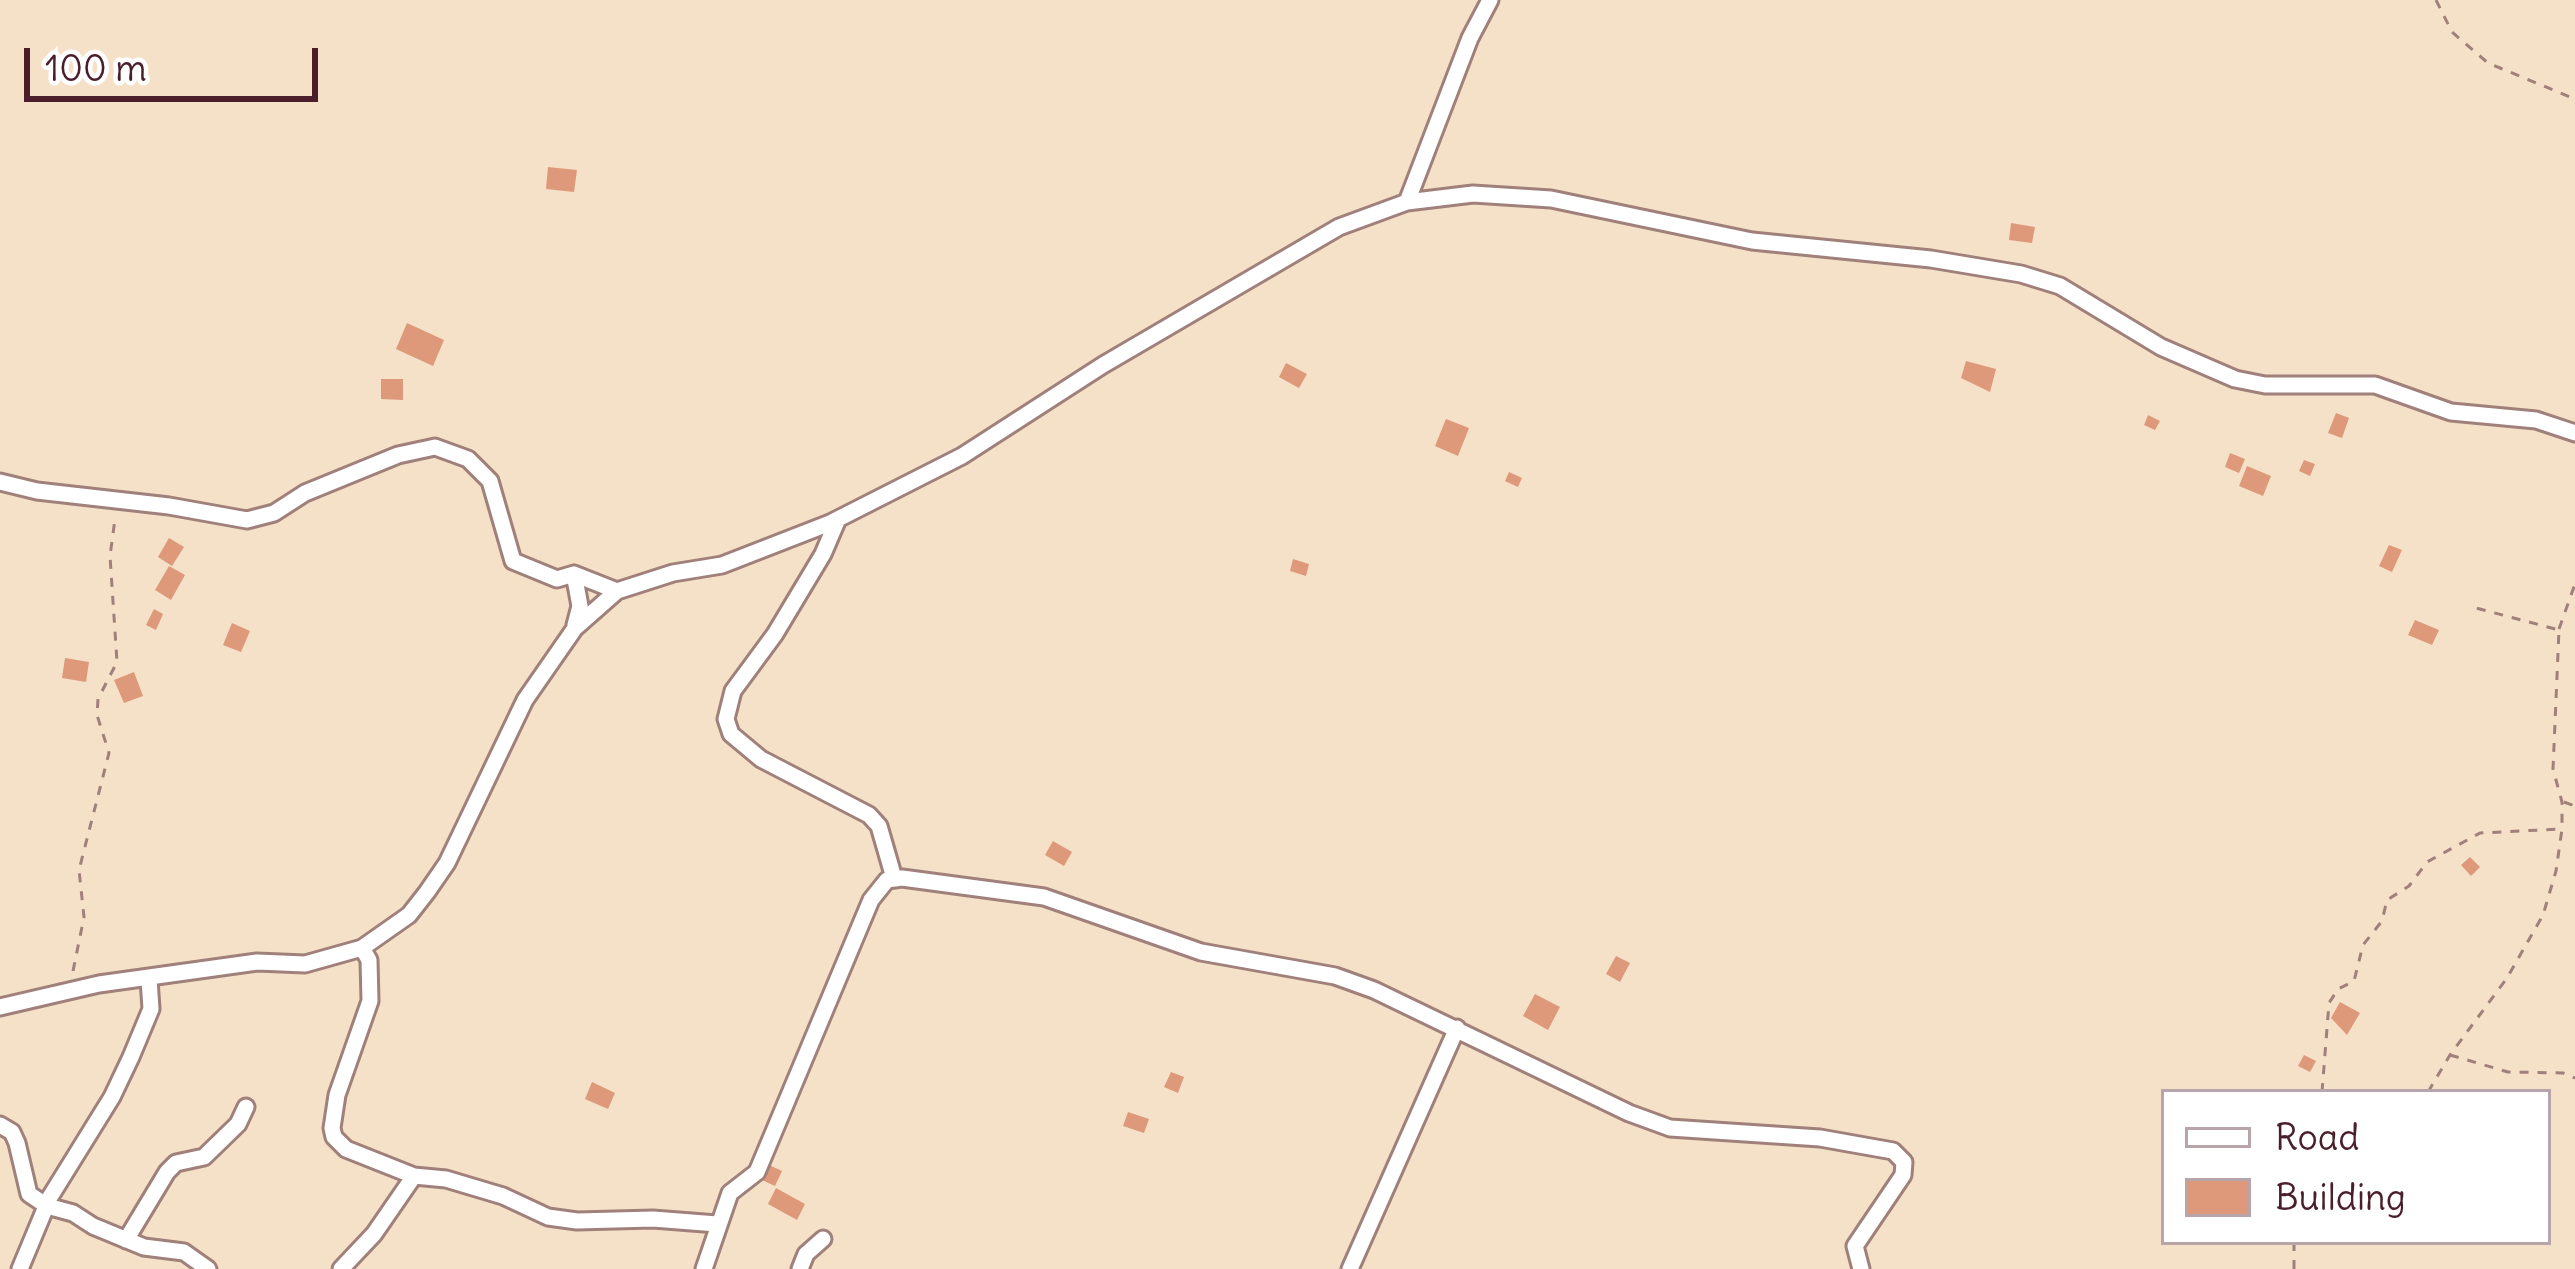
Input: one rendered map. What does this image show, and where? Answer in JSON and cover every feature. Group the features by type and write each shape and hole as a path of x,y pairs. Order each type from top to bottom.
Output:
{"street":[{"path":"1407,202 1470,38 1490,0"},
{"path":"0,1006 68,990 257,962 305,964 362,948 409,915 427,892 447,863 525,700 574,628 617,591 673,573 722,566 838,519 962,456 1103,365 1339,226 1407,202 1515,194 1716,236 1931,259 2021,274 2060,286 2161,347 2235,379 2265,385 2375,385 2451,412 2536,420 2575,434"},
{"path":"0,482 247,520 274,513 304,493 398,454 435,447 468,459 490,481 512,561 557,579 574,574 617,591"},
{"path":"838,519 823,554 775,634 733,691 726,719 731,734 761,759 869,815 879,826 894,878"},
{"path":"574,574 580,606 574,628"},
{"path":"704,1269 730,1193 757,1172 872,900 879,886 894,878 1044,897 1201,952 1335,976 1456,1028 1628,1113 1670,1128 1820,1138 1899,1154 1904,1174 1855,1246 1861,1269"},
{"path":"362,948 369,960 370,1001 338,1095 334,1137 346,1149 414,1175 487,1191 548,1217 718,1224"},
{"path":"20,1269 46,1206 131,1057 152,1010 149,979"},
{"path":"1350,1269 1456,1028"},
{"path":"126,1240 167,1172 176,1163 204,1157 238,1124 245,1106"},
{"path":"0,1125 17,1142 29,1194 46,1206 73,1213 144,1247 175,1248 208,1269"},
{"path":"341,1269 374,1234 414,1175"},
{"path":"800,1269 806,1254 823,1240"}],"path":[{"path":"2436,0 2452,32 2488,63 2575,99"},
{"path":"68,990 84,917 79,869 109,753 98,699 117,662 110,556 117,500"},
{"path":"2430,1089 2507,978 2543,915 2556,871 2562,829 2562,802 2553,769 2558,630 2575,584"},
{"path":"2476,608 2558,630"},
{"path":"2562,802 2575,806"},
{"path":"2321,1089 2329,1003 2338,989 2354,981 2363,945 2382,921 2387,900 2409,886 2427,862 2480,833 2562,829"},
{"path":"2450,1055 2508,1072 2563,1073 2575,1078"}],"building":[{"path":"548,167 577,170 574,192 546,189"},
{"path":"2011,223 2035,227 2032,243 2009,240"},
{"path":"407,323 444,340 433,366 396,349"},
{"path":"1966,361 1996,369 1990,392 1961,378"},
{"path":"1286,363 1307,374 1299,388 1279,377"},
{"path":"381,379 403,379 403,400 381,399"},
{"path":"2336,413 2349,418 2342,438 2328,433"},
{"path":"2148,415 2160,421 2155,430 2144,425"},
{"path":"1446,419 1469,428 1458,456 1435,446"},
{"path":"2230,453 2245,459 2239,473 2225,467"},
{"path":"2304,460 2315,464 2310,476 2299,471"},
{"path":"2247,466 2271,476 2263,496 2239,486"},
{"path":"1509,472 1522,478 1518,487 1505,481"},
{"path":"169,538 184,547 172,566 158,557"},
{"path":"2389,545 2402,550 2392,572 2379,566"},
{"path":"1293,559 1309,564 1306,576 1290,571"},
{"path":"169,566 185,575 171,600 155,590"},
{"path":"154,609 163,614 156,630 146,625"},
{"path":"2415,620 2439,630 2432,645 2408,635"},
{"path":"232,623 250,631 241,652 223,645"},
{"path":"65,658 89,662 86,682 62,678"},
{"path":"134,672 143,696 124,703 114,680"},
{"path":"1053,841 1072,852 1064,866 1045,855"},
{"path":"2470,857 2480,867 2471,876 2461,865"},
{"path":"1616,956 1630,963 1620,982 1606,974"},
{"path":"1535,994 1560,1007 1548,1030 1523,1016"},
{"path":"2340,1002 2360,1013 2347,1035 2331,1018"},
{"path":"2304,1055 2316,1061 2310,1072 2298,1066"},
{"path":"1171,1072 1184,1077 1178,1093 1164,1087"},
{"path":"592,1082 615,1093 608,1109 585,1099"},
{"path":"1128,1112 1149,1119 1144,1133 1123,1126"},
{"path":"769,1165 782,1171 775,1186 762,1180"},
{"path":"776,1188 805,1204 797,1220 768,1204"}]}
